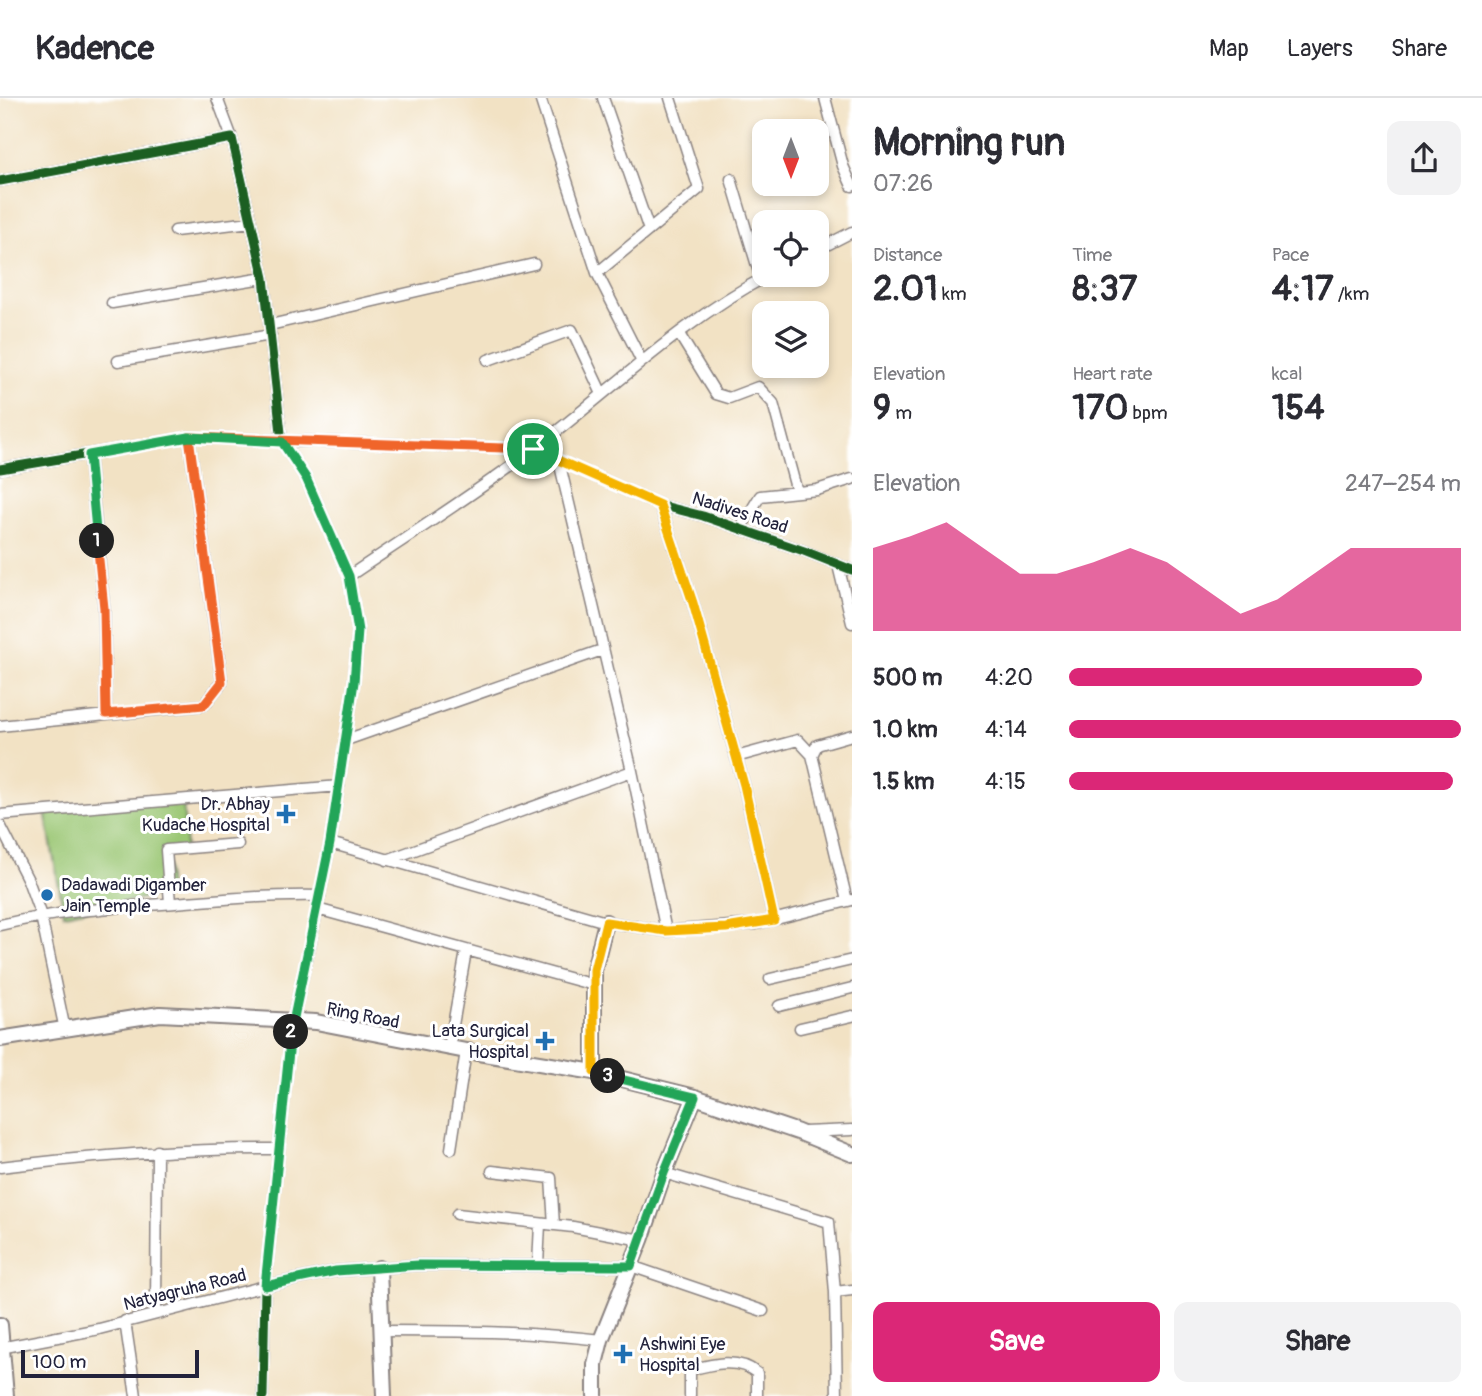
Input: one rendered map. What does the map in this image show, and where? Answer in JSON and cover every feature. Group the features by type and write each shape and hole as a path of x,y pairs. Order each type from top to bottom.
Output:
{"main road":[{"path":"594,1072 594,970 606,922"},
{"name":"Ring Road","path":"0,1039 160,1014 316,1023 594,1072 695,1097 852,1154"},
{"path":"595,1396 595,1364 601,1340 695,1097"},
{"path":"379,1268 384,1396"},
{"path":"0,1325 6,1396"}],"street":[{"path":"217,98 232,138 264,278 282,442 306,478 349,576 358,631 346,740 330,843 292,1022 265,1286 263,1396"},
{"path":"540,98 597,273 642,362"},
{"path":"603,98 649,230"},
{"path":"597,273 699,189 670,98"},
{"path":"825,98 852,186"},
{"path":"0,181 232,138"},
{"path":"731,179 752,240"},
{"path":"175,231 251,222"},
{"path":"829,244 852,232"},
{"path":"118,361 270,330 534,264"},
{"path":"112,303 264,278"},
{"path":"349,576 533,449 729,296 752,284"},
{"path":"488,360 572,330 602,394"},
{"path":"679,334 716,394 729,398 758,387 773,403 797,492"},
{"path":"0,726 204,705 222,682 189,437"},
{"name":"Nadives Road","path":"0,469 189,437 533,449 660,505 740,529 852,570"},
{"path":"89,455 104,608 106,714"},
{"path":"559,461 632,771 666,931"},
{"path":"740,529 760,496 817,490 852,479"},
{"path":"660,505 693,603 736,757 774,920"},
{"path":"838,565 852,622"},
{"path":"346,740 602,650"},
{"path":"812,755 817,745 852,735"},
{"path":"330,843 606,922 666,931 726,928 774,920 849,900 812,755 799,740 736,757"},
{"path":"387,860 632,771"},
{"path":"0,815 339,786"},
{"path":"0,825 28,880 41,916 65,1030"},
{"path":"170,903 166,850 238,844"},
{"path":"0,925 41,916 170,903 276,895 320,896"},
{"path":"317,909 594,985"},
{"path":"449,1048 466,951"},
{"path":"770,979 852,960"},
{"path":"779,1006 852,988"},
{"path":"800,1028 852,1016"},
{"path":"451,1149 466,1051"},
{"path":"797,1132 852,1130"},
{"path":"0,1167 157,1151 279,1149"},
{"path":"156,1313 157,1151"},
{"path":"492,1171 551,1178 554,1225"},
{"path":"664,1173 829,1222 835,1292 837,1396"},
{"path":"457,1214 554,1225 641,1240"},
{"path":"537,1265 540,1224"},
{"name":"Natyagruha Road","path":"1,1347 99,1329 265,1286 336,1271 418,1265 631,1266 763,1311"},
{"path":"835,1292 852,1290"},
{"path":"125,1321 135,1396"},
{"path":"381,1331 502,1332 601,1340"},
{"path":"690,1396 690,1370 730,1362 749,1366 757,1373 757,1396"}],"green space":[{"path":"183,799 186,849 166,851 169,893 64,914 45,811"}],"cycle path":[{"path":"0,181 232,138 264,278 282,442 306,478 349,576 358,631 354,682 330,843 292,1022 265,1286 263,1396"},
{"path":"0,469 189,437 533,449 660,505 703,516 852,570"}],"place":[{"name":"Dr. Abhay Kudache Hospital","path":"286,814"},
{"name":"Dadawadi Digamber Jain Temple","path":"47,895"},
{"name":"Lata Surgical Hospital","path":"545,1041"},
{"name":"Ashwini Eye Hospital","path":"623,1354"}],"route":[{"path":"533,449 189,437 222,682 204,705 106,714 104,608 89,455 189,437 282,442 306,478 349,576 358,631 354,682 330,843 292,1022 265,1286 336,1271 418,1265 631,1266 695,1097 594,1072 594,970 606,922 666,931 726,928 774,920 744,785 693,603 660,505 533,449"}]}
